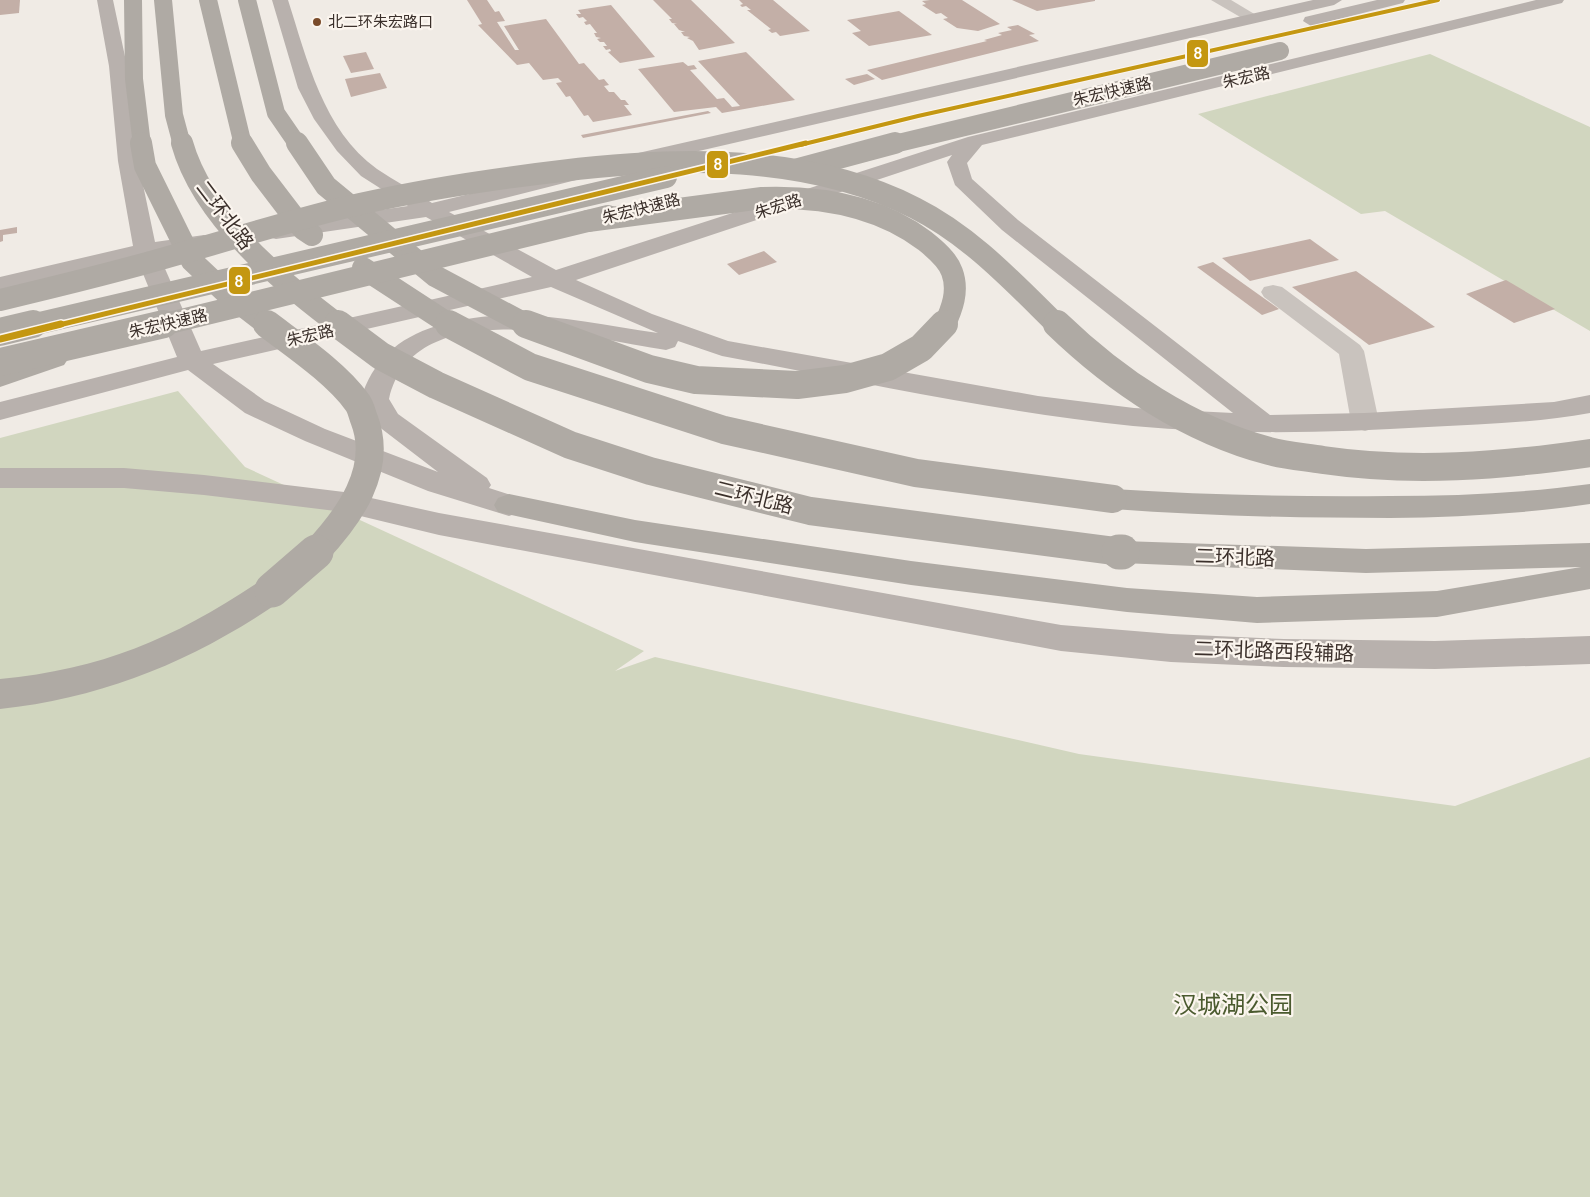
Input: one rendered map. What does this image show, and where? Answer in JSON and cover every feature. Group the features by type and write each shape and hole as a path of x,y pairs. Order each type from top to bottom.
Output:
{"highway":[{"path":"0,694 21,693 80,682 138,663 187,643 233,617 307,561 335,532 354,503 366,477 372,448 358,403 322,366 226,293 192,261 145,166 134,79 133,0"},
{"name":"二环北路","path":"163,0 174,115 184,151 202,189 243,244 302,297 381,356 436,386 570,445 650,471 810,511 1122,552 1366,561 1590,555"},
{"path":"208,0 241,142 261,174 303,229 449,324 530,367 724,430 916,473 1113,499 1301,509 1477,506 1590,494"},
{"path":"247,0 276,113 326,186 435,276 531,327 649,369 696,380 797,385 845,379 888,367 921,348 942,330 952,308 955,290 952,271 936,250 911,231 885,217 823,200 788,196 762,198 588,221"},
{"name":"朱宏快速路","path":"0,332 495,219 1255,26"},
{"name":"朱宏快速路","path":"0,363 588,221 938,132 1280,51"},
{"path":"0,300 328,213 430,191 643,162 692,160 739,162 820,176 885,194 917,209 952,229 982,251 1090,355 1148,396 1210,429 1269,451 1377,468 1435,469 1545,460 1590,453"},
{"path":"0,379 34,365 162,325"},
{"path":"509,505 635,531 911,573 1115,599 1257,610 1437,604 1525,590 1590,576"}],"main road":[{"path":"105,0 118,66 128,161 145,250 192,361 255,407 315,435 439,484 509,505"},
{"path":"280,0 307,88 324,119 344,147 368,172 429,210 554,279 643,319 722,348"},
{"path":"0,284 145,250 429,210 682,149 1255,26 1334,0"},
{"name":"朱宏路","path":"1255,26 1397,0"},
{"name":"朱宏路","path":"0,411 192,361 554,279 975,141 1556,0"},
{"name":"朱宏路","path":"1280,51 1458,4"},
{"path":"975,141 957,162 962,181 1010,225 1264,424"},
{"path":"586,551 460,476 388,420 375,399 381,378 403,351 421,340 442,332 503,320 544,322 645,339 722,348 1038,405 1134,417 1264,424 1365,422 1554,411 1590,404"},
{"name":"二环北路西段辅路","path":"0,478 124,478 344,502 439,524 1061,638 1171,648 1272,653 1435,655 1590,650"},
{"path":"618,557 733,546"}],"street":[{"path":"1219,0 1255,26"},
{"path":"1273,292 1351,351 1365,422"}],"green space":[{"path":"1430,54 1590,127 1590,331 1385,211 1361,214 1198,114"},
{"name":"汉城湖公园","path":"178,391 245,467 644,651 615,671 655,657 1079,754 1455,806 1590,757 1590,1197 0,1197 0,438"}],"building":[{"path":"0,0 20,0 19,13 0,15"},
{"path":"467,0 487,0 495,12 499,11 505,21 497,22 515,50 519,50 504,26 546,19 579,64 584,63 599,80 604,79 609,85 604,86 621,100 625,100 629,105 624,105 632,115 593,122 588,115 584,116 570,96 566,97 556,83 562,82 558,78 543,80 529,63 517,65 478,25 482,24"},
{"path":"653,0 691,0 735,43 699,50 693,41 687,38 690,37 684,36 681,32 685,32 679,30 674,24 677,24 672,23 669,19 672,19"},
{"path":"739,0 773,0 810,31 780,36 776,32 772,33 768,30 771,29 747,10 751,10 740,5 743,4"},
{"path":"962,0 1000,24 978,31 957,28 943,19 948,18 941,13 936,14 922,5 926,4 922,1"},
{"path":"1012,0 1095,0 1095,1 1037,11"},
{"path":"611,5 655,57 620,63 608,52 611,51 610,49 606,50 603,46 607,46 604,42 597,39 601,38 596,37 594,33 597,33 590,24 586,25 584,22 587,21 576,14 581,14 578,10"},
{"path":"899,11 932,35 869,46 852,33 861,31 847,20"},
{"path":"1018,25 1035,34 1029,35 1039,41 882,80 867,70 987,41 984,40 1002,35 998,33 1012,30 1007,27"},
{"path":"366,52 374,69 351,73 343,56"},
{"path":"746,52 795,100 722,113 716,107 674,112 638,69 683,62 688,66 694,65 697,69 690,70 717,99 724,98 732,107 740,106 698,61"},
{"path":"380,73 387,88 351,97 345,79"},
{"path":"867,74 875,79 854,85 845,79"},
{"path":"708,111 711,113 583,138 581,135"},
{"path":"17,227 17,233 3,235 3,241 0,242 0,230"},
{"path":"1310,239 1339,260 1250,281 1222,258"},
{"path":"764,251 777,262 739,275 727,264"},
{"path":"1213,262 1279,309 1262,315 1197,267"},
{"path":"1356,271 1435,327 1369,345 1292,287"},
{"path":"1506,280 1555,309 1514,323 1466,294"}],"transit line":[{"name":"8","path":"0,339 918,116 1438,0"}],"place":[{"name":"北二环朱宏路口","path":"317,22"}]}
